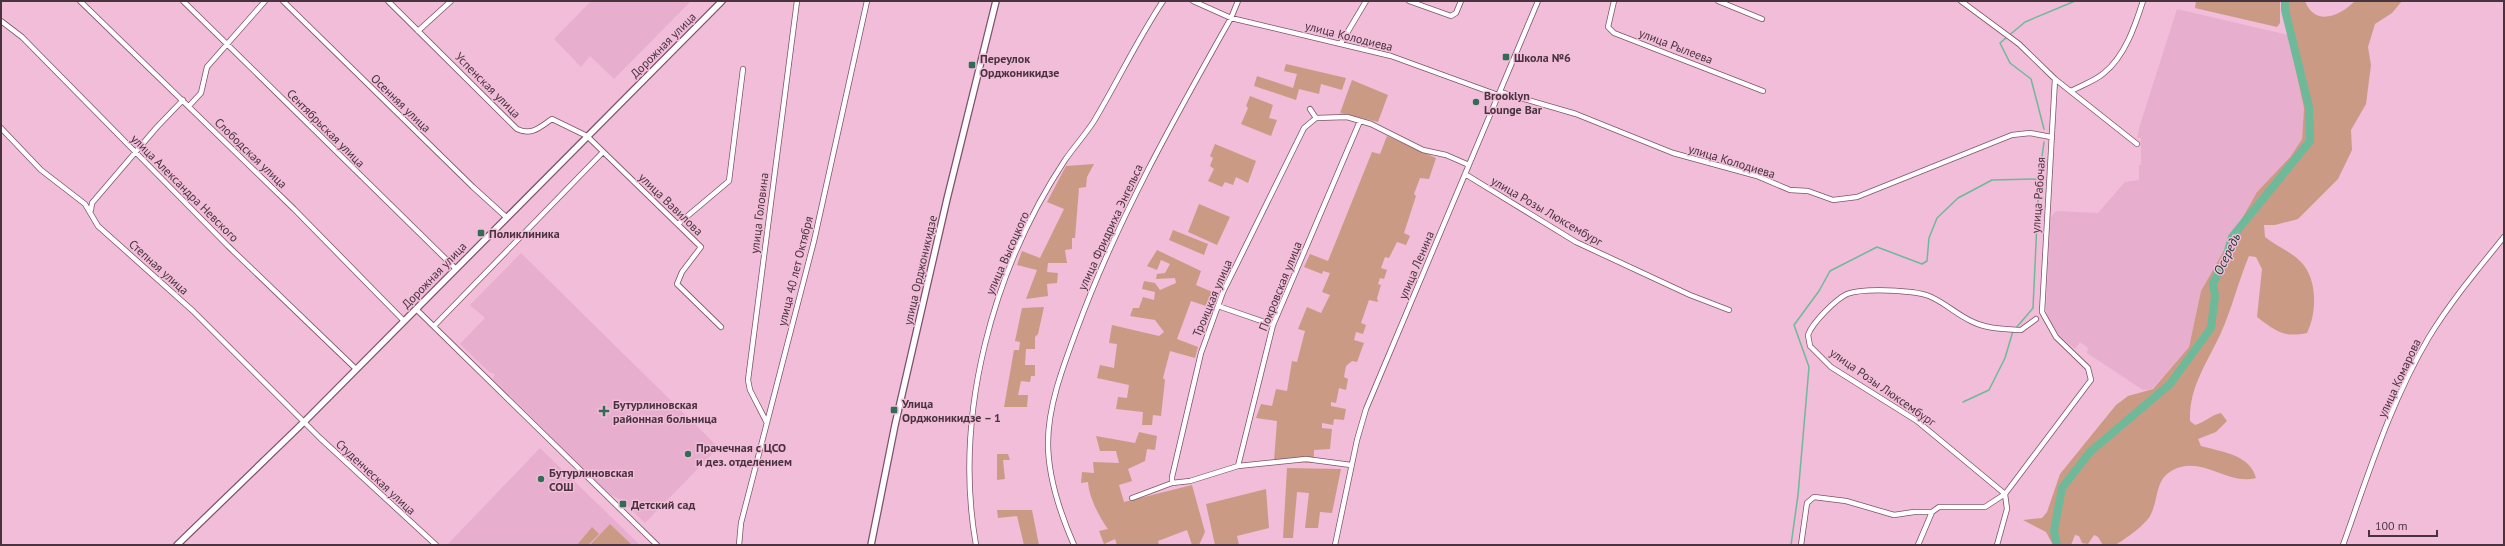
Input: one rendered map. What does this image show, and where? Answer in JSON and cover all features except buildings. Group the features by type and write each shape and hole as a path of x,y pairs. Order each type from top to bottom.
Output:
{"main road":[{"name":"Дорожная улица","path":"177,545 305,422 506,217 722,1"},
{"name":"улица Орджоникидзе","path":"871,545 895,425 947,199 996,1"}],"street":[{"name":"Слободская улица","path":"80,1 183,100 404,321"},
{"name":"Сентябрьская улица","path":"183,1 456,269"},
{"path":"189,106 200,93 207,67 228,45 265,1"},
{"name":"Осенняя улица","path":"283,1 473,188 506,217"},
{"name":"Успенская улица","path":"388,1 517,129 526,133 534,131 552,119 587,136"},
{"path":"418,31 451,1"},
{"name":"улица Головина","path":"767,423 750,390 748,380 797,1"},
{"name":"улица 40 лет Октября","path":"739,545 741,523 814,241 867,1"},
{"name":"улица Высоцкого","path":"976,545 970,513 972,428 982,354 997,297 1048,190 1065,160 1093,122 1143,30 1163,1"},
{"name":"улица Колодиева","path":"1193,1 1231,18 1341,43 1405,61 1499,93 1576,114 1673,154 1757,176 1790,190 1808,191 1833,200 1857,197 2012,135 2030,133 2050,137"},
{"name":"улица Фридриха Энгельса","path":"1074,545 1063,518 1052,480 1048,443 1051,417 1069,351 1100,268 1156,152 1231,18 1238,1"},
{"path":"1341,43 1366,1"},
{"path":"1409,1 1416,2 1451,16 1456,13 1461,1"},
{"name":"улица Ленина","path":"1335,545 1351,465 1366,409 1538,1"},
{"name":"улица Рылеева","path":"1614,1 1608,27 1614,34 1763,91"},
{"path":"1718,1 1762,19"},
{"path":"1961,1 2019,44 2055,79 2137,144"},
{"path":"2071,91 2103,74 2113,64 2131,34 2143,1"},
{"name":"улица Александра Невского","path":"1,21 22,37 228,246 356,369"},
{"path":"678,224 729,181 743,69"},
{"name":"улица Рабочая","path":"2005,494 2091,380 2088,368 2056,336 2042,312 2050,137 2055,79"},
{"path":"91,210 92,204 183,100"},
{"path":"1310,109 1316,118 1347,118 1360,120 1423,150 1446,155 1469,165"},
{"name":"Троицкая улица","path":"1172,484 1172,477 1201,353 1218,306 1304,128 1316,118"},
{"name":"Покровская улица","path":"1238,466 1273,325 1360,120"},
{"name":"Степная улица","path":"1,128 41,170 72,193 91,210 98,226 193,311 305,422"},
{"name":"улица Вавилова","path":"587,136 701,247 682,272 677,284 721,327"},
{"path":"434,326 603,152"},
{"name":"улица Розы Люксембург","path":"1465,174 1576,242 1690,295 1729,310"},
{"name":"улица Комарова","path":"2344,545 2378,450 2407,381 2429,337 2462,289 2504,237"},
{"name":"улица Розы Люксембург","path":"2005,494 1917,421 1831,366 1810,346 1808,335 1817,320 1840,298 1858,292 1908,292 1929,296 1971,322 1986,327 2021,330 2036,319"},
{"path":"1218,306 1273,325"},
{"path":"416,309 657,545"},
{"name":"Студенческая улица","path":"305,422 320,438 436,545"},
{"path":"1132,498 1172,484 1190,481 1238,466 1306,459 1351,465"},
{"path":"1801,545 1807,503 1814,497 1846,501 1894,515 1914,512 1932,512 1946,506 1985,508 2005,494 2007,509 1997,545"},
{"path":"1918,545 1932,512"}],"shaded area":[{"path":"591,1 691,1 614,79 590,56 581,67 554,39"},
{"path":"2196,1 2280,1 2280,23 2277,27 2195,8"},
{"path":"2288,1 2305,1 2309,9 2315,14 2328,16 2342,11 2355,1 2402,1 2392,13 2375,24 2368,47 2371,65 2366,104 2351,130 2352,150 2338,179 2298,219 2275,225 2264,225 2265,237 2296,257 2306,268 2310,277 2313,286 2314,306 2313,316 2307,333 2292,335 2286,334 2275,330 2257,317 2262,269 2256,257 2249,256 2220,335 2200,376 2192,397 2190,421 2195,425 2221,413 2227,421 2216,432 2198,439 2201,446 2226,452 2241,459 2253,470 2256,478 2235,478 2205,468 2184,466 2173,470 2163,478 2158,489 2154,508 2149,518 2119,543 2115,545 2103,545 2098,537 2094,535 2088,544 2082,543 2079,536 2075,535 2071,545 2053,545 2046,532 2023,520 2042,518 2047,512 2060,474 2116,405 2128,396 2153,389 2189,347 2201,291 2257,192 2291,156 2302,139 2304,108 2288,35"},
{"path":"2177,9 2288,35 2304,108 2302,139 2291,156 2257,192 2201,291 2189,347 2152,389 2143,390 2087,353 2088,348 2080,342 2075,349 2060,336 2049,320 2046,310 2050,218 2056,211 2098,213 2125,182 2139,180 2139,165 2141,165 2141,138 2137,138"},
{"path":"1286,64 1346,78 1342,90 1321,84 1319,94 1299,89 1296,100 1254,86 1257,76 1293,88 1297,74 1284,71"},
{"path":"1352,80 1388,95 1378,122 1340,113"},
{"path":"1250,96 1273,105 1269,118 1277,120 1271,136 1241,124 1248,108 1246,106"},
{"path":"1387,136 1436,158 1429,179 1420,178 1414,194 1416,196 1404,233 1410,236 1406,245 1397,242 1389,258 1385,257 1381,268 1387,270 1384,279 1380,278 1378,284 1381,285 1377,298 1378,302 1369,300 1361,323 1366,325 1363,334 1356,332 1354,340 1364,343 1357,362 1352,361 1346,366 1344,377 1348,379 1346,390 1339,388 1336,403 1331,402 1331,406 1346,409 1344,420 1334,419 1333,425 1322,423 1322,428 1332,429 1330,449 1314,450 1314,463 1274,461 1277,421 1256,418 1261,404 1272,406 1276,389 1287,391 1292,361 1297,362 1305,331 1298,329 1307,307 1321,313 1330,295 1322,292 1330,273 1323,271 1322,274 1304,267 1310,254 1328,261 1372,152 1380,154"},
{"path":"1215,144 1256,161 1248,183 1236,177 1233,185 1225,182 1222,187 1208,181 1214,169 1210,166 1213,158 1210,156"},
{"path":"1094,164 1087,177 1086,187 1079,188 1075,238 1072,238 1072,249 1065,250 1067,263 1048,263 1047,272 1058,273 1057,283 1047,284 1048,296 1026,299 1037,270 1017,265 1022,251 1040,258 1064,209 1047,202 1066,166"},
{"path":"1199,204 1230,217 1217,245 1188,232"},
{"path":"1173,230 1208,244 1204,255 1169,240"},
{"path":"1157,250 1201,271 1196,285 1217,294 1212,308 1191,301 1177,339 1198,347 1195,358 1170,351 1163,378 1165,380 1161,416 1153,415 1152,425 1142,425 1143,412 1116,409 1118,397 1127,398 1129,385 1097,378 1100,365 1114,368 1117,344 1109,343 1112,325 1159,336 1164,332 1155,320 1130,316 1133,308 1139,308 1143,297 1154,300 1155,292 1142,289 1144,281 1155,283 1160,290 1176,283 1175,278 1156,279 1157,274 1165,273 1170,264 1161,260 1157,270 1147,266"},
{"name":"Бутурлиновская районная больница","path":"521,253 715,444 716,450 645,523 623,501 611,495 583,469 493,379 495,374 489,372 460,344 485,318 470,305"},
{"path":"1044,307 1038,334 1035,337 1035,349 1026,349 1025,365 1035,365 1035,376 1031,376 1030,382 1021,381 1018,395 1028,395 1027,407 1004,407 1014,350 1019,350 1020,342 1015,341 1022,308"},
{"path":"1139,432 1157,436 1155,450 1147,449 1145,461 1128,469 1132,481 1119,485 1124,502 1192,485 1205,532 1199,545 1192,545 1187,530 1158,541 1159,545 1117,545 1115,539 1104,544 1099,531 1108,529 1095,507 1090,494 1088,482 1081,483 1082,472 1094,473 1093,462 1119,463 1116,451 1100,451 1096,436 1135,443"},
{"name":"Бутурлиновская СОШ","path":"540,448 640,545 447,545"},
{"path":"997,454 1008,454 1010,460 1003,460 1005,479 997,480"},
{"path":"1287,468 1341,469 1332,513 1320,512 1318,528 1305,528 1309,493 1297,492 1293,538 1283,538"},
{"path":"1266,489 1269,528 1237,536 1239,545 1215,545 1206,504"},
{"path":"997,510 1032,510 1039,545 1024,545 1017,516 998,518"},
{"path":"610,524 631,544 590,545"},
{"path":"592,527 599,534 588,545 577,545"}],"waterway":[{"path":"2044,129 2031,79 2010,63 2000,43 2025,22 2075,1"},
{"name":"Осередь","path":"2057,545 2054,531 2062,488 2090,452 2170,384 2211,328 2215,296 2213,283 2225,261 2232,237 2310,141 2309,107 2285,10 2285,1"},
{"path":"2016,328 2033,308 2039,179 2044,142"},
{"path":"1791,545 1798,495 1809,367 1794,325 1819,291 1830,271 1877,247 1922,264 1927,261 1929,238 1937,218 1958,198 1992,180 2039,179"},
{"path":"1963,402 1989,390 2005,358 2013,331"}],"place":[{"name":"Школа №6","path":"1506,57"},
{"name":"Переулок Орджоникидзе","path":"972,65"},
{"name":"Brooklyn Lounge Bar","path":"1476,102"},
{"name":"Поликлиника","path":"481,233"},
{"name":"Улица Орджоникидзе – 1","path":"894,410"},
{"name":"Бутурлиновская районная больница","path":"604,411"},
{"name":"Прачечная с ЦСО и дез. отделением","path":"688,454"},
{"name":"Бутурлиновская СОШ","path":"541,479"},
{"name":"Детский сад","path":"623,504"}]}
